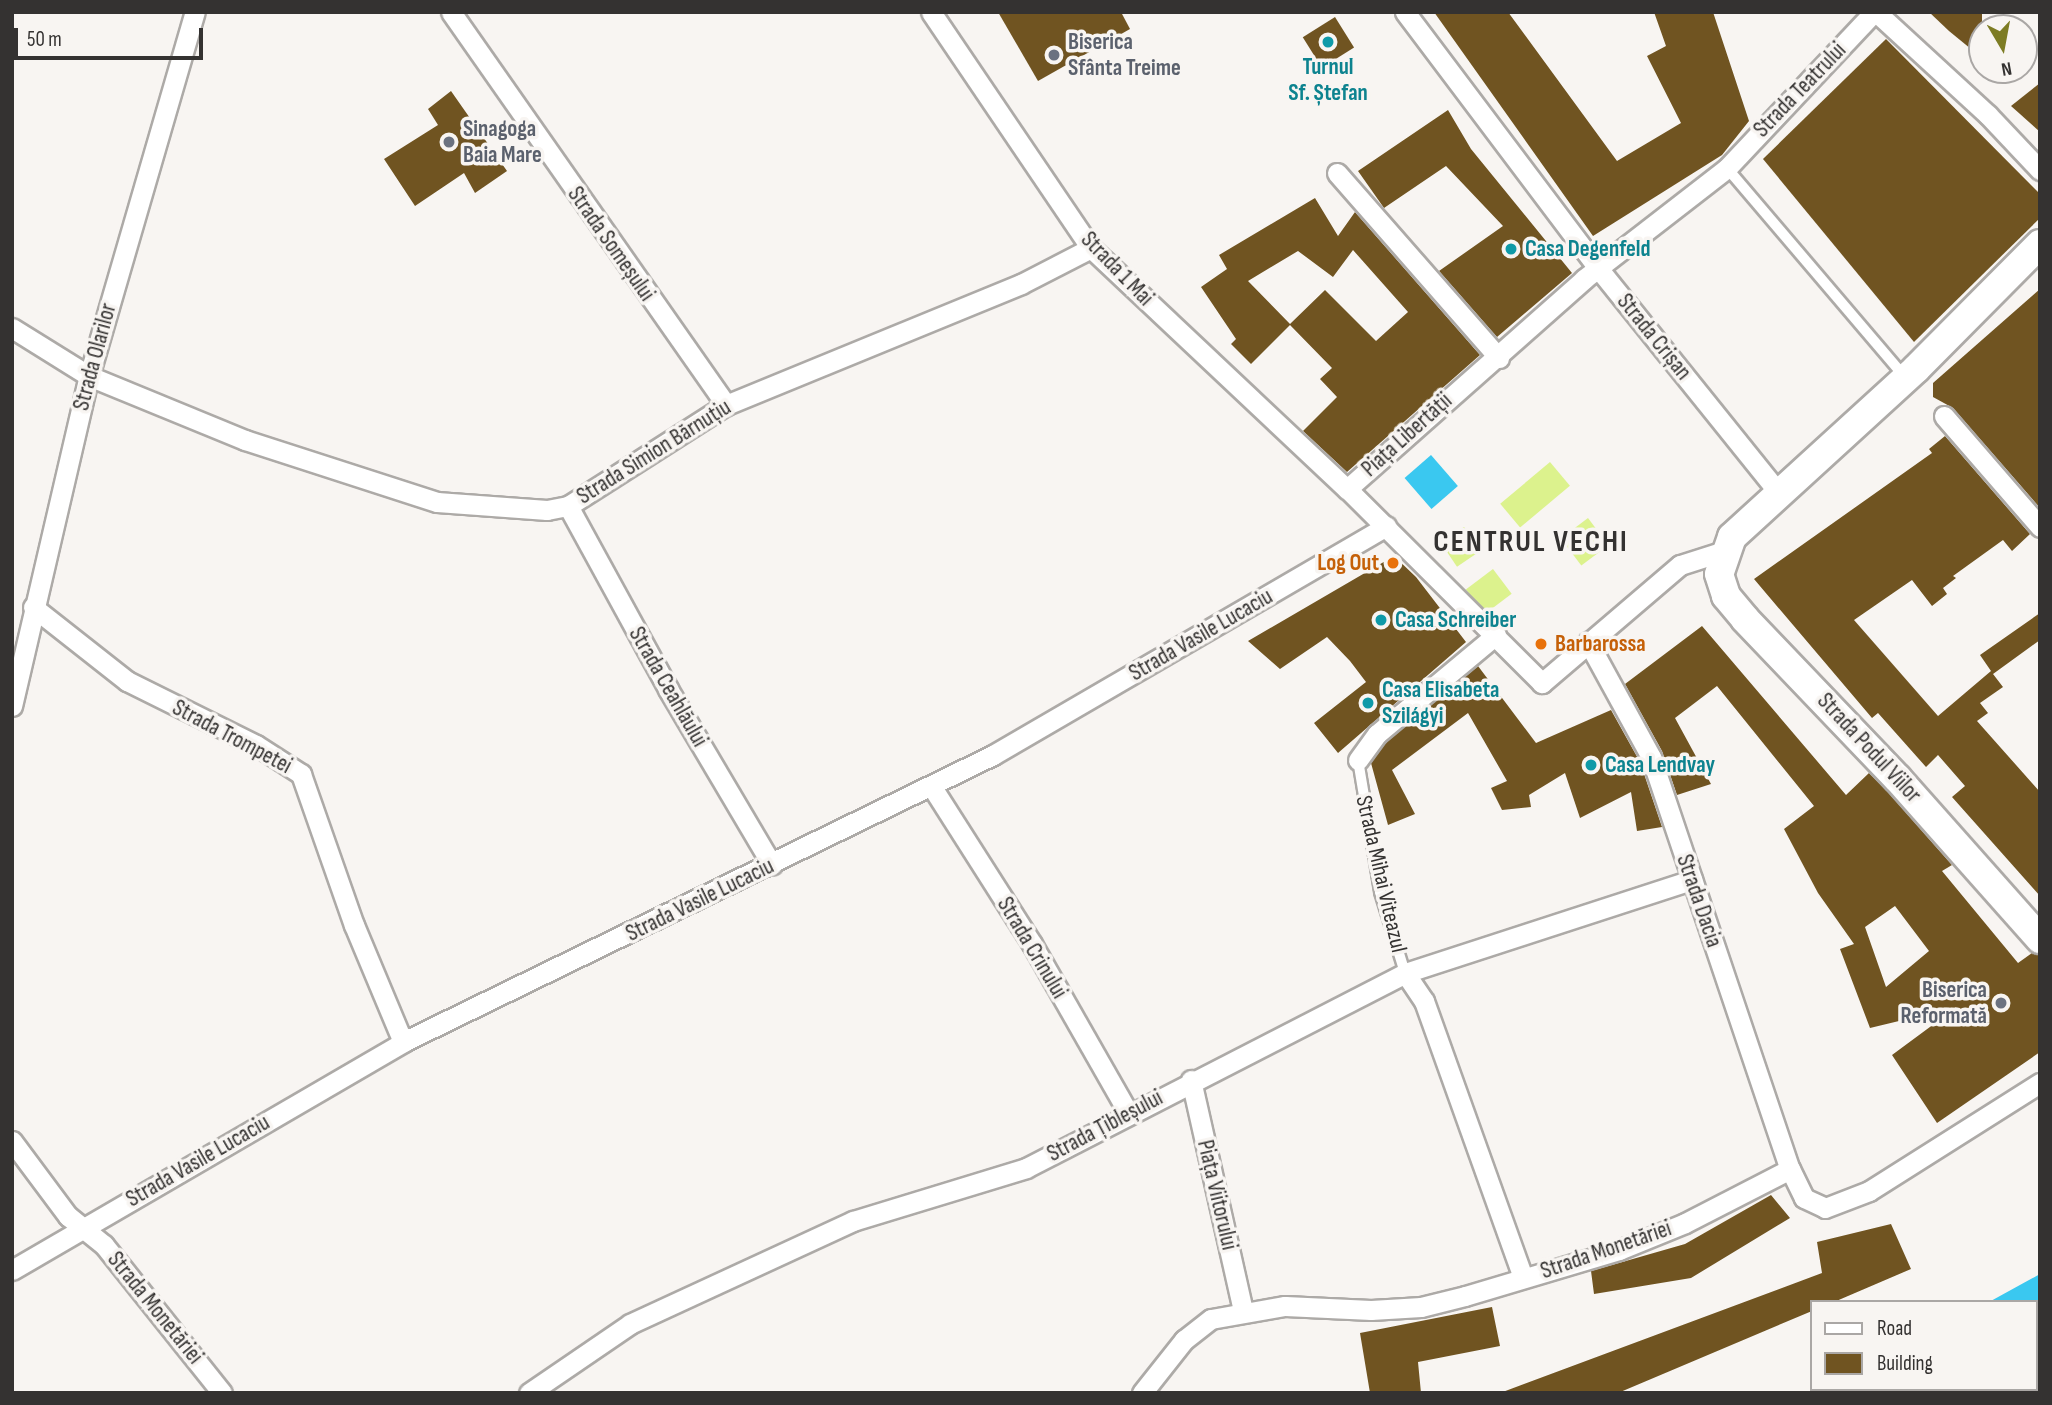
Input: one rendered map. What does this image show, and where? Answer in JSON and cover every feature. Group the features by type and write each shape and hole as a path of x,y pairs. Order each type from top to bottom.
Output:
{"main road":[{"path":"1724,551 1732,537 1911,373 2040,244"},
{"name":"Strada Podul Viilor","path":"1724,551 1719,574 1726,596 1981,869 2040,939"}],"street":[{"name":"Strada Olarilor","path":"12,706 89,376 195,12"},
{"name":"Strada Someșului","path":"451,12 726,405"},
{"name":"Strada 1 Mai","path":"930,12 1091,248 1347,489"},
{"name":"Strada Crișan","path":"1405,12 1598,268 1779,493"},
{"name":"Strada Teatrului","path":"1727,168 1875,12 1988,115 2040,170"},
{"name":"Piața Libertății","path":"1724,551 1680,565 1542,683 1347,489 1598,268 1727,168"},
{"path":"1337,173 1497,357"},
{"name":"Strada Simion Bărnuțiu","path":"12,328 89,376 245,440 438,502 523,509 568,506 726,405 1020,284 1091,248"},
{"path":"1944,416 2040,527"},
{"name":"Strada Ceahlăului","path":"568,506 668,689 772,865"},
{"name":"Strada Vasile Lucaciu","path":"12,1270 403,1042 932,787 993,755 1385,527"},
{"name":"Strada Trompetei","path":"33,607 127,681 256,745 300,774 354,925 403,1042"},
{"name":"Strada Mihai Viteazul","path":"1358,760 1377,734 1495,636"},
{"name":"Strada Dacia","path":"1588,643 1651,757 1790,1169"},
{"name":"Strada Crinului","path":"932,787 1032,944 1128,1112"},
{"name":"Strada Țibleșului","path":"529,1393 630,1324 853,1221 1026,1168 1128,1112 1405,973 1692,880"},
{"name":"Strada Mihai Viteazul","path":"1405,973 1424,1001 1523,1278"},
{"name":"Piața Viitorului","path":"1191,1080 1243,1310"},
{"path":"1790,1169 1804,1198 1825,1208 1845,1203 2040,1083"},
{"path":"12,1141 68,1216 82,1228"},
{"name":"Strada Monetăriei","path":"1142,1393 1184,1340 1211,1319 1243,1310 1285,1306 1371,1310 1421,1307 1652,1237 1790,1169"},
{"name":"Strada Monetăriei","path":"82,1228 104,1245 222,1393"}],"lane":[{"path":"1727,168 1911,373"},
{"name":"Strada Mihai Viteazul","path":"1358,760 1380,892 1405,973"}],"green space":[{"path":"1550,462 1570,486 1520,528 1500,504"},
{"path":"1588,518 1608,545 1581,566 1561,538"},
{"path":"1464,527 1480,551 1457,567 1441,543"},
{"path":"1493,569 1512,594 1485,614 1466,589"}],"water":[{"path":"1431,455 1458,486 1431,509 1405,478"},
{"path":"2040,1274 2040,1393 1822,1393 2038,1391 2038,1300 1993,1300"}],"building":[{"name":"Biserica Sfânta Treime","path":"998,12 1121,12 1130,29 1038,81"},
{"path":"1434,12 1508,12 1617,161 1681,123 1647,56 1666,46 1654,12 1713,12 1749,121 1722,155 1593,236"},
{"path":"1929,12 1982,12 1968,14 1968,47"},
{"name":"Turnul Sf. Ștefan","path":"1335,17 1354,48 1322,68 1303,37"},
{"path":"1886,39 2040,194 2040,218 1914,342 1763,159"},
{"path":"2040,83 2040,132 2011,106"},
{"name":"Sinagoga Baia Mare","path":"451,91 507,171 475,193 464,173 415,206 384,159 438,125 428,109"},
{"name":"Casa Degenfeld","path":"1448,110 1471,149 1572,273 1497,337 1439,271 1503,226 1446,166 1384,208 1358,171"},
{"path":"1315,198 1338,236 1355,212 1480,355 1347,472 1303,431 1337,397 1320,379 1332,368 1290,325 1251,364 1231,344 1236,339 1201,287 1227,269 1219,255","holes":["1353,250 1408,312 1376,341 1325,290 1290,324 1248,281 1298,251 1333,277"]},
{"path":"2040,289 2040,508 1953,408 1933,397 1933,383"},
{"path":"1945,436 2030,534 2012,551 2003,540 1953,576 1956,578 1943,588 1947,594 1932,606 1912,580 1854,620 1938,716 1991,671 1980,655 2040,613 2040,640 1993,674 2003,687 1980,703 1988,713 1977,721 2040,792 2040,896 1952,797 1965,786 1938,755 1926,767 1878,713 1872,718 1754,579 1932,453 1929,449"},
{"path":"1394,556 1416,577 1466,642 1338,753 1314,723 1366,682 1350,661 1327,637 1280,669 1248,641"},
{"path":"1702,626 1846,795 1869,773 1952,865 1942,871 2018,963 2032,953 2040,955 2040,1052 1937,1123 1892,1055 1957,1007 1870,1028 1840,949 1854,944 1818,893 1784,829 1814,806 1717,686 1675,718 1711,784 1677,795 1662,751 1625,684","holes":["1895,906 1929,951 1886,987 1865,927"]},
{"path":"1478,666 1536,743 1611,710 1640,762 1662,827 1637,831 1631,792 1580,818 1565,773 1529,795 1531,807 1502,810 1491,788 1507,781 1468,713 1392,770 1415,814 1388,825 1371,763 1386,742"},
{"path":"1771,1195 1790,1218 1691,1278 1594,1294 1591,1271 1685,1244"},
{"path":"1891,1224 1911,1269 1839,1300 1811,1300 1811,1311 1618,1393 1500,1393 1822,1273 1817,1242"},
{"path":"1492,1307 1500,1346 1418,1362 1421,1393 1370,1393 1360,1333"}],"place":[{"name":"Turnul Sf. Ștefan","path":"1328,42"},
{"name":"Biserica Sfânta Treime","path":"1054,55"},
{"name":"Sinagoga Baia Mare","path":"449,142"},
{"name":"Casa Degenfeld","path":"1511,249"},
{"name":"Log Out","path":"1393,563"},
{"name":"Casa Schreiber","path":"1381,620"},
{"name":"Barbarossa","path":"1541,644"},
{"name":"Casa Elisabeta Szilágyi","path":"1368,703"},
{"name":"Casa Lendvay","path":"1591,765"},
{"name":"Biserica Reformată","path":"2001,1003"}],"district":[{"name":"CENTRUL VECHI","path":"1531,542"}]}
